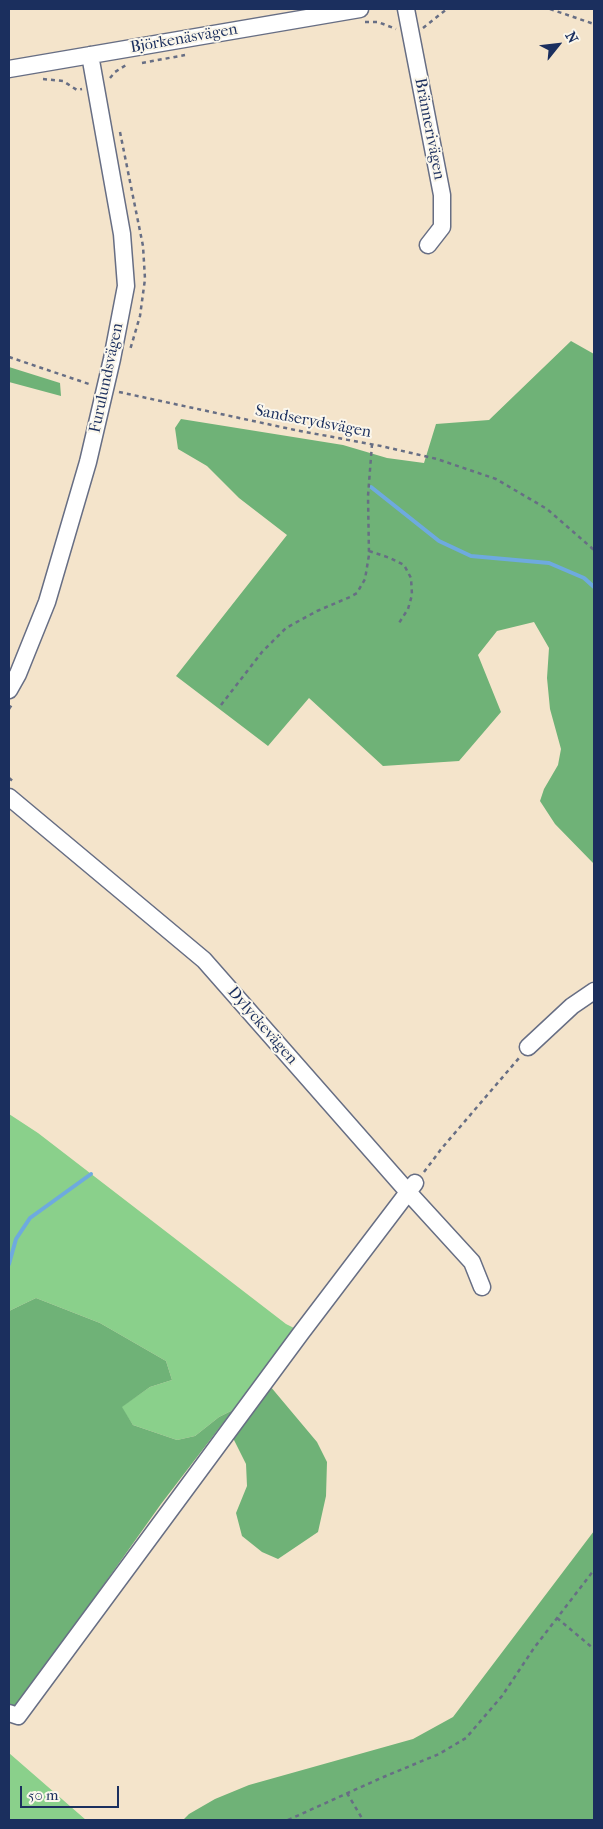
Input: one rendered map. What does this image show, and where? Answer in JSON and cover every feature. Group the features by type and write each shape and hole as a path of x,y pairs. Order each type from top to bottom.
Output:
{"street":[{"name":"Brännerivägen","path":"406,9 442,196 442,227 428,245"},
{"name":"Björkenäsvägen","path":"9,69 90,55 360,15"},
{"name":"Furulundsvägen","path":"9,690 18,674 47,602 88,462 106,389 126,286 122,234 90,55"},
{"name":"Dylyckevägen","path":"9,797 204,960 412,1187 472,1262 482,1286"},
{"path":"528,1047 572,1006 594,991"},
{"path":"9,1713 18,1716 412,1187"}],"path":[{"path":"360,15 403,32 425,28 447,9"},
{"path":"550,9 594,24"},
{"path":"34,80 63,81 77,90 95,87 109,80 124,65 189,54"},
{"name":"Sandserydsvägen","path":"9,357 106,389 206,412 372,444 436,459 496,479 547,509 594,550"},
{"path":"221,705 262,652 286,628 316,611 350,598 357,593 365,579 369,551 368,496 372,444"},
{"path":"369,551 404,565 411,578 412,595 408,609 399,623"},
{"path":"412,1187 442,1148 528,1047"},
{"path":"288,1820 439,1754 466,1738 502,1696 534,1648 594,1570"},
{"path":"557,1618 594,1649"},
{"path":"347,1793 363,1820"}],"green space":[{"path":"571,341 594,354 594,864 555,824 540,801 544,789 558,765 561,749 550,709 547,678 549,648 534,622 497,631 478,655 501,712 459,761 383,766 309,698 268,746 176,676 287,535 239,498 207,466 178,449 175,428 181,419 343,445 387,458 424,463 436,424 489,420"},
{"path":"9,367 60,383 61,396 9,382"},
{"path":"9,1114 38,1133 286,1324 298,1330 233,1410 219,1417 195,1436 177,1440 133,1425 121,1407 150,1387 172,1380 166,1361 100,1323 36,1298 9,1311"},
{"path":"36,1298 100,1323 166,1361 172,1380 150,1387 122,1407 133,1425 177,1440 195,1436 219,1417 233,1410 161,1504 9,1718 9,1311"},
{"path":"270,1386 317,1442 327,1462 326,1496 318,1532 278,1559 262,1552 242,1536 236,1513 247,1486 246,1464 232,1436"},
{"path":"594,1531 594,1820 183,1820 189,1814 215,1799 249,1785 413,1739 453,1717"},
{"path":"9,1753 86,1820 9,1820"}],"waterway":[{"path":"371,487 439,541 471,556 549,563 584,578 594,587"},
{"path":"9,1264 16,1239 30,1218 91,1174"}]}
